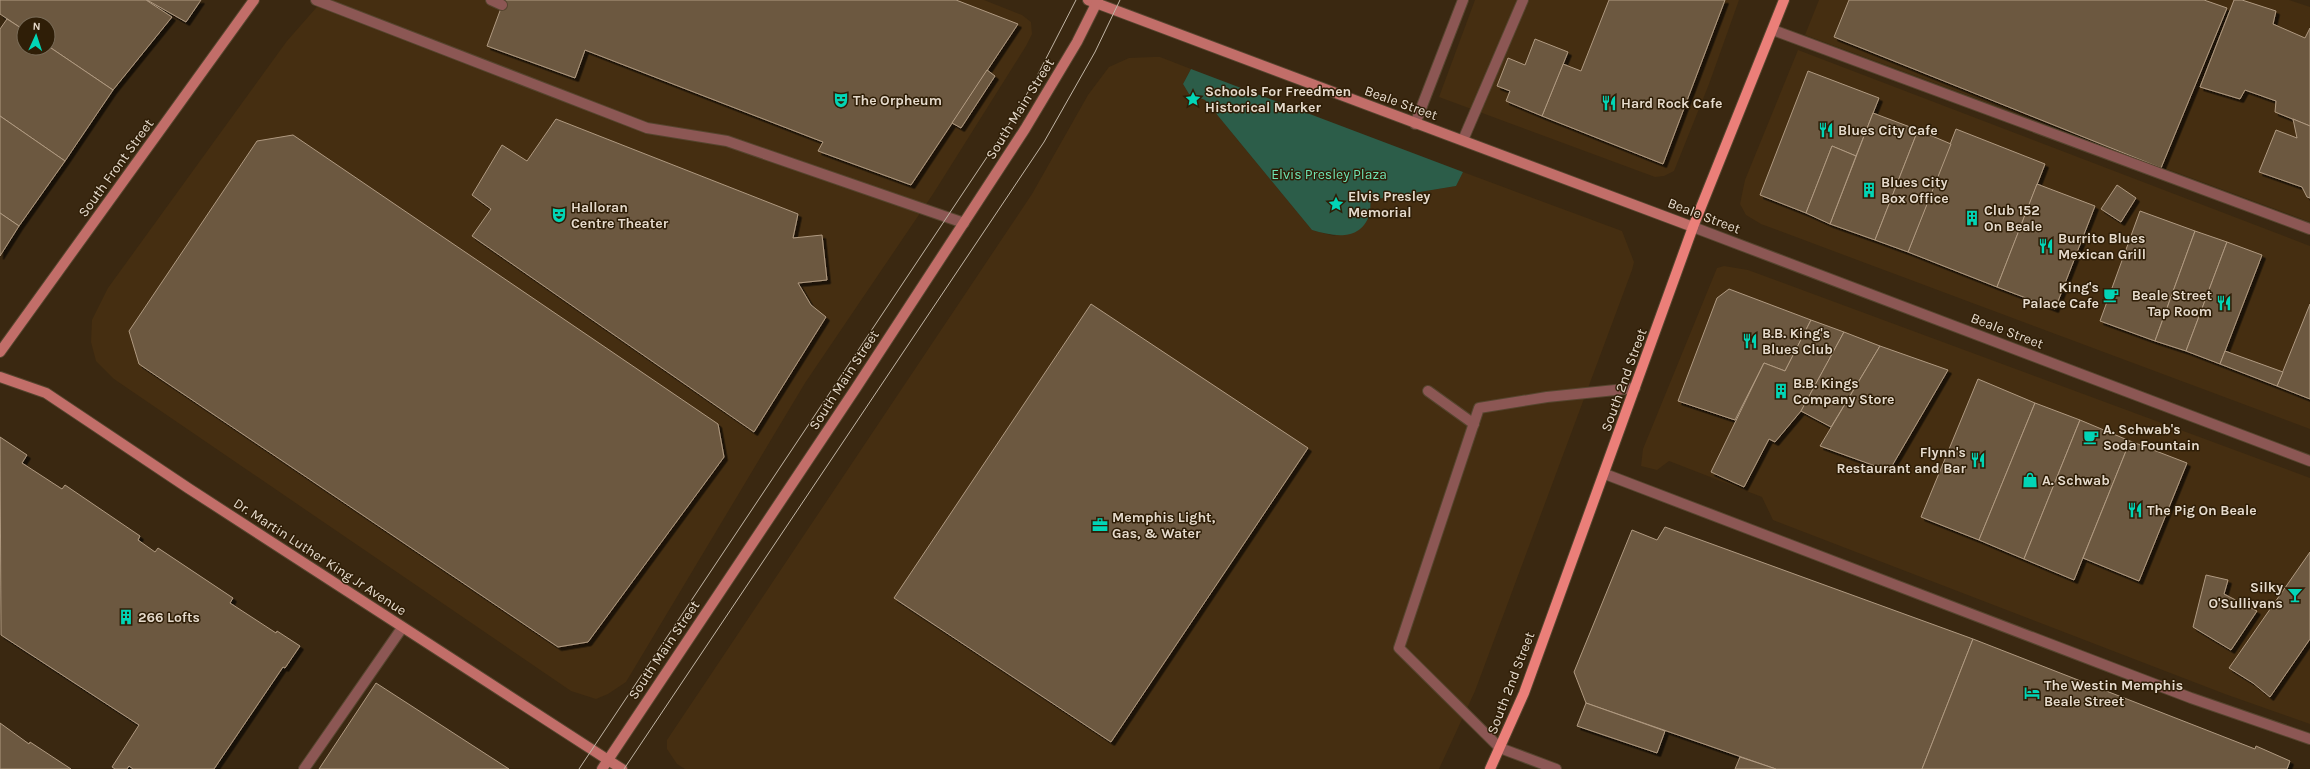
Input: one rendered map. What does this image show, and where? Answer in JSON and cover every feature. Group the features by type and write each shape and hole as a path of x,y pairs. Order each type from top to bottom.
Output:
{"main road":[{"name":"South 2nd Street","path":"1490,769 1524,693 1605,474 1693,227 1784,0"}],"street":[{"name":"South Front Street","path":"0,352 254,0"},
{"path":"316,0 647,128 727,141 964,223"},
{"path":"491,0 502,5"},
{"path":"1415,124 1463,0"},
{"path":"1463,140 1523,0"},
{"name":"South Main Street","path":"602,769 1025,129 1077,42 1094,1"},
{"name":"Beale Street","path":"1094,1 1415,124 1463,140 2310,461"},
{"path":"1773,30 2310,229"},
{"name":"Dr. Martin Luther King Jr Avenue","path":"0,377 46,393 402,628 622,769"},
{"path":"1556,769 1500,748 1400,648 1479,408 1547,398 1635,388"},
{"path":"1428,391 1474,424"},
{"path":"1605,474 2191,698 2310,739"},
{"path":"304,769 402,628"}],"shaded area":[{"path":"323,0 984,0 1022,15 1031,22 1032,34 1026,46 933,194 805,383 626,682 608,694 596,699 571,691 114,379 96,361 91,342 92,320 108,288 287,41"},
{"path":"1475,0 1739,0 1709,84 1674,171 1664,176 1655,177 1439,97"},
{"path":"1819,0 2289,0 2310,7 2310,222 1805,35"},
{"path":"1798,50 2310,246 2310,429 1761,224 1746,215 1740,204 1745,180"},
{"path":"1160,57 1191,69 1183,84 1189,94 1205,100 1312,230 1334,236 1370,215 1371,200 1456,186 1463,172 1622,231 1634,262 1632,270 1475,691 1439,769 685,769 677,764 667,749 667,740 1032,194 1088,95 1109,67 1129,58"},
{"path":"1724,266 1748,270 2310,478 2310,724 2225,694 1773,520 1762,497 1669,461 1657,470 1641,466 1643,449 1717,268"}],"green space":[{"name":"Elvis Presley Plaza","path":"1191,69 1463,172 1456,186 1371,200 1370,214 1365,224 1359,230 1352,233 1337,235 1312,230 1205,100 1189,94 1183,84"}],"building":[{"path":"0,0 146,0 172,17 113,90 56,51 56,16 16,16 16,25 0,14"},
{"path":"147,0 201,0 186,22"},
{"name":"The Orpheum","path":"504,0 956,0 1018,24 911,185 818,151 823,142 585,50 575,78 487,46"},
{"path":"1609,0 1725,0 1663,164 1542,116 1563,64 1581,71"},
{"path":"1849,0 2204,0 2227,8 2161,168 1834,37"},
{"path":"2234,0 2242,0 2276,11 2273,24 2305,38 2310,28 2310,126 2275,112 2276,101 2245,90 2240,99 2200,87"},
{"path":"7,19 16,25 16,56 56,56 56,51 113,90 65,161 0,116 0,29"},
{"path":"1535,39 1568,52 1542,116 1506,101 1510,91 1497,86 1508,58 1525,65"},
{"path":"987,70 995,76 961,128 952,123"},
{"name":"Blues City Cafe","path":"1808,71 1879,98 1856,156 1832,146 1806,213 1760,195"},
{"name":"Blues City Box Office","path":"1873,113 1918,130 1875,240 1830,224"},
{"path":"0,116 65,161 19,226 0,213"},
{"path":"556,119 798,214 793,238 822,235 827,280 798,283 811,305 826,317 754,432 472,236 491,209 472,195 502,145 527,161"},
{"path":"2293,119 2310,126 2310,198 2307,197 2302,187 2259,172 2276,130 2297,138"},
{"name":"Club 152 On Beale","path":"1956,129 2045,164 1997,287 1908,252"},
{"path":"1918,130 1951,144 1908,252 1875,240"},
{"path":"293,135 718,424 724,457 588,642 558,647 139,364 129,331 257,141"},
{"path":"1832,146 1856,156 1830,224 1806,213"},
{"name":"Burrito Blues Mexican Grill","path":"2037,184 2095,206 2055,309 1997,287"},
{"path":"2117,185 2136,198 2121,222 2101,209"},
{"path":"2140,211 2195,231 2155,341 2100,321"},
{"path":"0,213 19,226 0,256"},
{"path":"2195,231 2227,242 2186,351 2155,341"},
{"name":"Beale Street Tap Room","path":"2227,242 2262,255 2220,364 2186,351"},
{"name":"B.B. King's Blues Club","path":"1729,289 1811,320 1785,371 1764,363 1735,420 1678,401 1717,298"},
{"name":"Memphis Light, Gas, & Water","path":"1091,304 1308,448 1111,742 894,598"},
{"path":"2310,304 2310,399 2277,386"},
{"name":"B.B. Kings Company Store","path":"1811,320 1844,332 1801,411 1775,442 1769,439 1744,487 1711,472 1764,363 1785,371"},
{"path":"1844,332 1880,346 1831,427 1801,411"},
{"path":"1880,346 1948,370 1889,471 1820,446"},
{"path":"2225,351 2283,372 2277,386 2220,364"},
{"name":"Flynn's Restaurant and Bar","path":"1978,379 2035,403 1979,540 1921,517"},
{"name":"A. Schwab","path":"2035,403 2080,420 2024,559 1979,540"},
{"path":"2080,420 2130,441 2074,580 2024,559"},
{"name":"266 Lofts","path":"0,437 27,455 22,463 62,489 65,485 140,536 138,540 155,552 158,548 233,598 230,603 276,633 277,631 300,646 285,668 283,667 214,769 133,769 129,766 127,769 115,769 112,767 139,725 1,635"},
{"name":"The Pig On Beale","path":"2130,441 2187,463 2139,581 2083,558"},
{"path":"1665,527 1973,639 1922,769 1776,769 1586,703 1574,672 1632,530 1657,540"},
{"name":"Silky O'Sullivans","path":"2310,552 2310,639 2270,697 2253,683 2229,668"},
{"path":"2206,575 2228,580 2224,594 2257,611 2231,650 2193,627"},
{"name":"The Westin Memphis Beale Street","path":"1973,639 2255,749 2256,746 2290,761 2287,769 1922,769"},
{"path":"376,683 509,769 319,769"},
{"path":"1586,703 1665,731 1657,753 1577,726"},
{"path":"0,723 29,744 30,742 71,769 0,769"},
{"path":"1740,757 1776,769 1735,769"}],"tram line":[{"path":"579,769 1011,121 1035,80 1076,0"},
{"path":"624,769 1044,142 1095,52 1120,0"}],"place":[{"name":"Schools For Freedmen Historical Marker","path":"1193,99"},
{"name":"The Orpheum","path":"841,100"},
{"name":"Hard Rock Cafe","path":"1609,103"},
{"name":"Blues City Cafe","path":"1826,130"},
{"name":"Blues City Box Office","path":"1869,190"},
{"name":"Elvis Presley Memorial","path":"1336,204"},
{"name":"Halloran Centre Theater","path":"559,215"},
{"name":"Club 152 On Beale","path":"1972,218"},
{"name":"Burrito Blues Mexican Grill","path":"2046,246"},
{"name":"King's Palace Cafe","path":"2111,295"},
{"name":"Beale Street Tap Room","path":"2224,303"},
{"name":"B.B. King's Blues Club","path":"1750,341"},
{"name":"B.B. Kings Company Store","path":"1781,391"},
{"name":"A. Schwab's Soda Fountain","path":"2091,437"},
{"name":"Flynn's Restaurant and Bar","path":"1978,460"},
{"name":"A. Schwab","path":"2030,480"},
{"name":"The Pig On Beale","path":"2135,510"},
{"name":"Memphis Light, Gas, & Water","path":"1100,525"},
{"name":"Silky O'Sullivans","path":"2295,595"},
{"name":"266 Lofts","path":"126,617"},
{"name":"The Westin Memphis Beale Street","path":"2032,693"}]}
